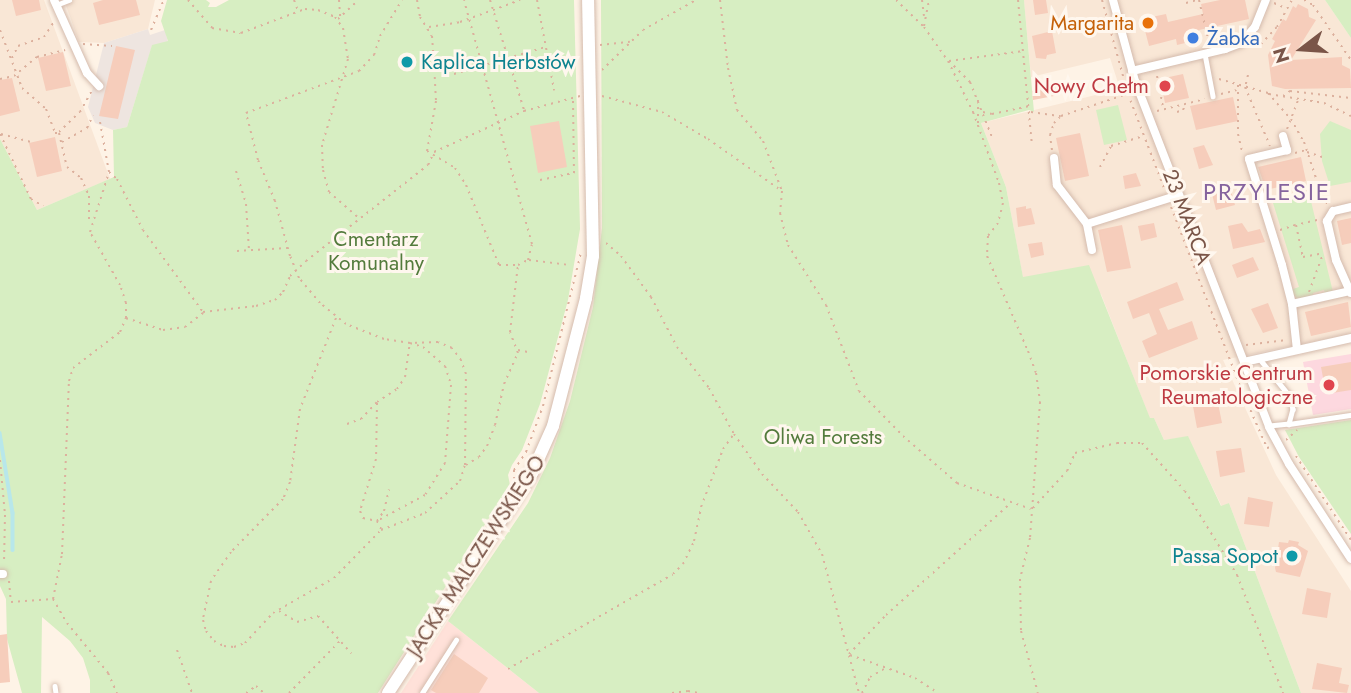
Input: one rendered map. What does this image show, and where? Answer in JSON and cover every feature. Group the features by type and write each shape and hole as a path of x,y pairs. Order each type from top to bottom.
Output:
{"main road":[{"name":"JACKA MALCZEWSKIEGO","path":"391,692 519,494 546,445 586,298 594,234 588,0"}],"street":[{"name":"23 MARCA","path":"1113,0 1132,71 1269,426 1289,464 1351,559"},
{"path":"1132,71 1208,54 1241,43 1255,27 1267,0"},
{"path":"55,2 87,73 99,86"},
{"path":"1283,136 1287,150 1249,159 1292,304 1297,350"},
{"path":"1054,158 1057,185 1087,224 1092,250"},
{"path":"1087,224 1179,195"},
{"path":"1292,304 1351,292 1336,260 1328,217 1333,211 1351,207"},
{"path":"1244,362 1351,338"}],"lane":[{"path":"55,2 69,0"},
{"path":"1208,54 1213,96"},
{"path":"1259,358 1292,402 1289,424"},
{"path":"1269,426 1351,415"},
{"path":"422,693 456,640"},
{"path":"55,686 56,693"}],"path":[{"path":"151,30 163,0"},
{"path":"188,0 212,28 240,33 298,12 318,10 338,18"},
{"path":"294,0 298,12"},
{"path":"340,0 338,18 348,45 344,78 322,145 323,170 329,192 360,219"},
{"path":"377,402 376,459 360,511 363,518 377,521 425,495 445,463 451,385 446,366 423,347 384,339 336,318 299,278 275,201 258,160 246,113 344,78 366,66 402,0"},
{"path":"417,0 420,17 428,27 436,101 427,151 455,168 466,185 499,265 518,265 528,260 567,265"},
{"path":"464,0 532,244 528,260"},
{"path":"490,0 524,111"},
{"path":"428,27 470,18 520,0"},
{"path":"537,0 554,90"},
{"path":"599,72 643,30 696,0"},
{"path":"720,0 728,68 737,110 763,141 782,191 780,213 788,244 826,305 859,391 903,436 957,482 1032,509"},
{"path":"896,0 924,27 948,61 978,127 999,183 1003,203 998,223 988,236 987,256 1011,307 1036,373 1040,402 1030,538 1020,579 1021,631 1038,693"},
{"path":"922,0 925,21"},
{"path":"924,27 929,0"},
{"path":"1018,0 1031,106 1032,145"},
{"path":"1102,0 1128,94 1267,448"},
{"path":"1186,4 1198,0 1208,54"},
{"path":"1267,0 1286,9"},
{"path":"1241,43 1261,44 1277,27 1292,0"},
{"path":"1304,0 1313,5 1351,60"},
{"path":"338,18 356,2"},
{"path":"11,58 18,46 44,37 55,20"},
{"path":"0,30 22,88 46,109 55,133 59,133"},
{"path":"598,45 631,42"},
{"path":"85,43 112,46"},
{"path":"454,74 546,47"},
{"path":"0,79 17,73 37,57 69,49"},
{"path":"948,61 1024,51"},
{"path":"948,61 970,82 992,137"},
{"path":"1157,74 1164,110"},
{"path":"1248,75 1245,87 1273,153"},
{"path":"1239,84 1238,134 1242,156 1249,159"},
{"path":"59,133 80,112 90,91 99,86"},
{"path":"579,88 579,108"},
{"path":"1157,111 1237,90"},
{"path":"1282,97 1290,92 1351,98"},
{"path":"1268,93 1324,103 1351,116"},
{"path":"1031,112 1061,116 1128,94"},
{"path":"600,95 662,112 708,139 782,191"},
{"path":"540,180 574,173 573,96"},
{"path":"126,318 163,330 185,327 203,312 256,306 275,300 284,292 290,276 306,261 428,165 431,155 524,111 581,96"},
{"path":"978,100 978,127"},
{"path":"1283,136 1298,100"},
{"path":"1177,112 1183,110 1185,104"},
{"path":"982,111 992,114 1031,106"},
{"path":"61,143 87,128 93,115"},
{"path":"1050,116 1054,123"},
{"path":"1054,158 1050,135 1054,123 1061,116"},
{"path":"90,229 109,172 100,122"},
{"path":"59,133 67,167 82,178 88,193 90,229 120,285 126,303 126,318 120,332 74,368 69,381 62,554 53,599 67,623 108,673 117,693"},
{"path":"0,134 30,142"},
{"path":"0,134 31,199 43,206"},
{"path":"1100,167 1111,146 1144,135"},
{"path":"1307,152 1322,157"},
{"path":"236,171 246,204 248,250"},
{"path":"109,172 117,179 143,230 203,312"},
{"path":"1272,232 1328,217"},
{"path":"1296,225 1303,257 1323,253"},
{"path":"594,234 621,256 651,297 677,347 709,388 734,434 762,474 798,512 822,554 860,693"},
{"path":"1306,301 1330,237"},
{"path":"237,251 288,248"},
{"path":"515,484 514,470 526,452 543,406 572,298 579,253 586,250"},
{"path":"465,465 479,457 487,446 517,349 510,332 518,265"},
{"path":"336,318 300,410 290,482 283,499 231,552 216,572 203,620 206,631 214,641 234,647 256,635 278,610 334,578 382,530 425,513 460,481 465,465 466,374 461,360 452,348 438,342 410,343"},
{"path":"1245,345 1295,338"},
{"path":"347,424 361,419 377,402 397,389 404,377 410,343"},
{"path":"517,349 528,352"},
{"path":"1286,440 1299,428 1298,422"},
{"path":"508,669 678,569 694,541 701,507 723,449 734,434"},
{"path":"1032,509 1067,471 1075,453 1116,443 1143,443 1185,491 1237,575 1283,693"},
{"path":"1293,451 1351,540"},
{"path":"0,460 5,515 2,574 12,584 12,602 53,599"},
{"path":"377,521 384,511 388,490"},
{"path":"849,655 886,615 1011,503"},
{"path":"377,521 382,530"},
{"path":"278,610 297,622 318,615 351,653"},
{"path":"289,693 341,640"},
{"path":"177,650 192,693"},
{"path":"849,655 915,678 938,693"},
{"path":"860,693 870,677 884,668"},
{"path":"246,693 256,686 264,693"},
{"path":"672,693 699,693"}],"shaded area":[{"path":"0,0 44,0 110,179 37,210 0,139"},
{"path":"64,0 155,0 148,29 104,43 79,42"},
{"path":"1024,0 1325,0 1351,38 1351,334 1223,360 1276,475 1351,591 1351,693 1301,693 1229,503 1222,507 1188,437 1164,440 1154,418 1150,419 1101,294 1023,278 1006,187 981,123 1120,89 1110,58 1031,77"},
{"path":"148,29 150,35 165,30 168,42 152,46 127,127 113,130 95,123 88,107 104,43"},
{"name":"Pomorskie Centrum Reumatologiczne","path":"1351,354 1351,409 1313,415 1303,362"},
{"path":"448,621 539,693 401,693"}],"green space":[{"name":"Cmentarz Komunalny","path":"167,0 206,0 210,3 208,7 216,7 229,0 574,0 580,229 568,300 540,404 522,450 508,475 510,485 378,693 90,693 90,680 83,658 70,641 42,617 41,693 22,693 7,639 6,599 0,586 0,139 37,210 114,177 113,130 127,127 152,45 168,41 161,21"},
{"name":"Oliwa Forests","path":"601,0 1024,0 1034,112 1029,110 981,123 1006,187 1023,277 1089,265 1150,418 1154,418 1164,440 1188,436 1221,506 1229,503 1301,693 539,693 448,621 528,503 550,458 570,401 593,307 602,228"},
{"path":"1325,0 1351,0 1351,38"},
{"path":"1118,105 1127,140 1104,145 1096,110"},
{"path":"1330,121 1351,130 1351,182 1330,186 1322,161 1320,134"},
{"path":"1309,193 1333,292 1325,294 1324,290 1313,293 1313,297 1297,299 1290,290 1299,287 1273,203"},
{"path":"1351,420 1351,534 1299,457 1285,430"}],"building":[{"path":"12,0 39,0 41,10 16,16"},
{"path":"103,0 136,0 140,15 99,25 93,3"},
{"path":"1033,0 1046,0 1048,13 1035,15"},
{"path":"1220,0 1245,0 1249,19 1199,30 1201,39 1177,45 1176,39 1149,46 1142,19 1166,14 1168,22 1203,14 1201,4"},
{"path":"1298,4 1308,9 1309,17 1316,20 1291,60 1342,57 1342,65 1350,69 1351,88 1285,89 1272,86 1268,55 1275,41 1272,39 1283,19 1286,21 1293,6 1296,8"},
{"path":"1052,31 1056,53 1047,55 1046,59 1036,58 1032,36"},
{"path":"116,46 135,50 118,119 99,116"},
{"path":"63,52 71,86 46,91 38,58"},
{"path":"1183,74 1189,98 1165,103 1160,79"},
{"path":"12,78 20,111 0,116 0,80"},
{"path":"1056,83 1059,95 1033,100 1032,91"},
{"path":"1233,97 1238,121 1196,130 1190,106"},
{"path":"559,121 567,167 538,173 530,126"},
{"path":"1080,133 1089,176 1065,181 1056,138"},
{"path":"55,137 62,171 37,177 29,143"},
{"path":"1204,145 1213,165 1199,169 1193,148"},
{"path":"1301,157 1306,181 1266,190 1258,167"},
{"path":"1136,173 1141,186 1125,189 1123,176"},
{"path":"1229,184 1235,205 1216,210 1212,194 1222,192 1220,186"},
{"path":"1026,206 1026,209 1031,208 1035,224 1018,227 1016,208"},
{"path":"1351,218 1351,243 1342,245 1337,221"},
{"path":"1154,223 1157,237 1141,241 1138,226"},
{"path":"1242,223 1248,232 1260,229 1265,242 1233,249 1228,226"},
{"path":"1122,225 1131,268 1107,272 1098,230"},
{"path":"1042,242 1044,255 1031,258 1028,244"},
{"path":"1253,257 1259,270 1237,278 1232,265"},
{"path":"1177,282 1184,300 1159,309 1168,330 1192,321 1198,339 1149,358 1142,341 1157,334 1149,313 1133,319 1127,302"},
{"path":"1348,302 1351,327 1311,336 1305,312"},
{"path":"1268,303 1278,328 1263,333 1251,309"},
{"path":"1351,362 1351,390 1326,394 1321,367"},
{"path":"1217,398 1222,423 1197,428 1192,401"},
{"path":"1241,448 1245,472 1220,477 1216,451"},
{"path":"1248,497 1273,502 1269,527 1244,524"},
{"name":"Passa Sopot","path":"1289,540 1299,542 1298,545 1308,551 1300,577 1276,572 1279,542 1288,543"},
{"path":"1307,588 1331,593 1327,618 1302,614"},
{"path":"7,634 10,682 0,683 0,635"},
{"path":"454,654 488,678 479,693 436,693 431,690"},
{"path":"1317,663 1342,668 1339,683 1349,685 1347,693 1312,689"}],"waterway":[{"path":"0,433 13,513 13,550"}],"place":[{"name":"Margarita","path":"1148,23"},
{"name":"Żabka","path":"1193,38"},
{"name":"Kaplica Herbstów","path":"407,62"},
{"name":"Nowy Chełm","path":"1165,86"},
{"name":"Pomorskie Centrum Reumatologiczne","path":"1329,385"},
{"name":"Passa Sopot","path":"1292,556"}],"district":[{"name":"PRZYLESIE","path":"1267,192"}]}
